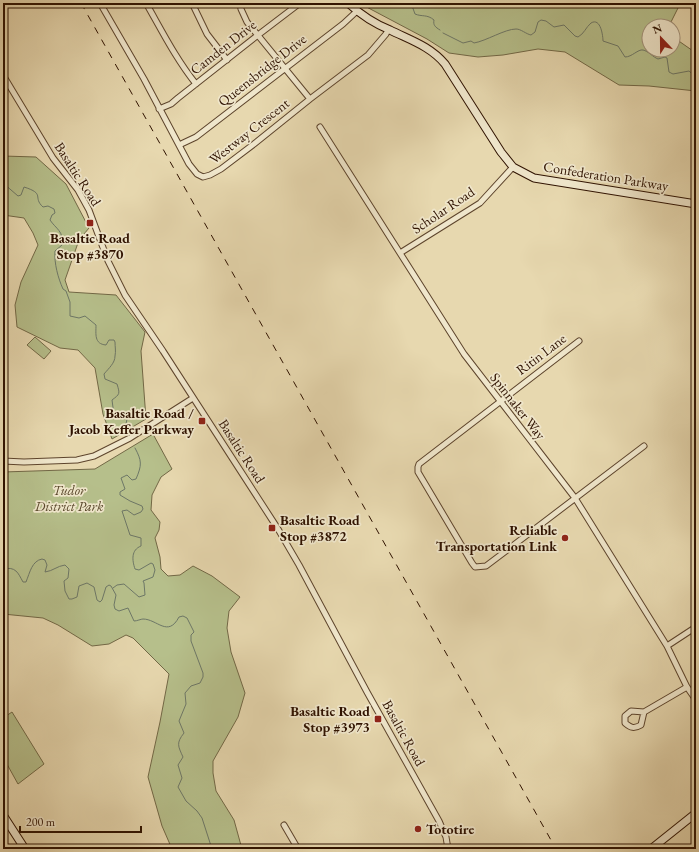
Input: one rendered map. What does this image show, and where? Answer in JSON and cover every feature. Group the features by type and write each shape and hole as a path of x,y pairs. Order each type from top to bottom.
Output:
{"street":[{"name":"Westway Crescent","path":"100,3 189,164 197,174 203,177 210,175 254,144 368,55 388,30"},
{"path":"146,3 184,70 196,84"},
{"path":"192,3 207,34 227,60"},
{"path":"240,3 247,22 310,99"},
{"name":"Camden Drive","path":"159,109 170,104 299,3"},
{"name":"Confederation Parkway","path":"348,3 357,11 388,30 406,37 437,54 445,64 501,152 513,167 534,178 696,204"},
{"name":"Queensbridge Drive","path":"179,145 196,137 343,24 357,11"},
{"name":"Basaltic Road","path":"3,75 53,158 78,190 89,210 108,261 125,295 262,504 298,564 439,821 446,837 448,849"},
{"name":"Spinnaker Way","path":"320,127 464,354 575,498 667,646 696,700"},
{"name":"Scholar Road","path":"400,253 480,203 513,167"},
{"name":"Ritin Lane","path":"575,498 486,566 475,567 418,472 418,468 423,460 579,341"},
{"path":"3,461 24,462 77,460 94,456 130,438 193,398"},
{"path":"575,498 644,446"},
{"path":"667,646 696,627"},
{"path":"644,712 688,687"},
{"path":"651,849 696,813"},
{"path":"3,815 25,849"},
{"path":"284,825 298,849"}],"green space":[{"path":"359,3 678,3 678,8 673,18 641,18 641,58 681,58 681,43 696,53 696,91 649,86 619,85 565,52 538,49 503,55 478,57 449,53 427,39"},
{"path":"3,156 36,157 66,184 89,228 79,240 65,280 69,292 116,295 145,332 141,351 146,419 112,439 103,414 95,368 78,350 60,348 17,327 15,305 21,282 38,245 24,218 3,215"},
{"path":"35,337 51,351 44,359 27,345"},
{"name":"Tudor District Park","path":"153,434 172,469 161,477 152,495 151,510 160,522 159,530 155,538 160,557 161,569 168,576 180,575 193,566 212,576 240,597 229,611 227,628 231,652 245,693 238,717 213,761 213,773 216,791 234,820 242,849 172,849 162,826 148,777 169,674 133,638 126,635 109,644 92,646 58,625 43,618 3,614 3,472 95,469"},
{"path":"12,712 44,764 18,784 3,757 3,718"}],"waterway":[{"path":"411,3 415,14 431,18 434,20 435,26 440,30"},
{"path":"443,33 463,43 471,41 474,43 516,29 531,35 535,32 538,22 541,20 546,21 554,27 564,25 578,37 591,23 594,22 601,28 603,41 618,46 625,57 643,50 658,59 665,57 667,58 669,72 673,74 689,71 696,77"},
{"path":"3,183 18,196 21,195 24,187 31,189 37,194 38,201 43,207 48,206 54,209 55,213 52,215 50,220 62,236 62,245 55,251 56,265 61,285 66,291 70,302 70,316 79,318 85,316 96,325 96,338 99,343 106,345 109,340 114,340 115,342 115,359 104,374 105,379 117,384 119,394 112,400 114,415 121,413 125,414 127,419 125,429"},
{"path":"113,588 117,585 124,584 139,597 145,595 143,581 153,577 155,570 153,564 151,563 139,570 135,569 133,556 135,550 141,546 141,538 130,535 122,511 127,510 134,515 141,512 143,509 142,506 120,495 120,492 125,489 121,478 127,475 132,480 136,479 139,470 140,460 135,448"},
{"path":"3,569 14,569 23,582 26,582 32,568 39,560 45,560 47,565 45,572 65,565 69,569 68,578 64,581 65,591 69,599 77,597 79,586 87,583 94,587 97,600 100,602 106,587 109,585 116,595 114,605 115,609 119,611 128,608 134,621 143,619 166,627 175,623 179,617 183,616 187,618 194,632 191,635 191,641 203,673 203,677 200,683 191,686 185,693 186,704 179,721 184,733 179,742 179,747 183,757 178,765 182,778 178,787 186,801 202,818 212,849"}],"railway":[{"path":"81,3 556,849"}],"place":[{"name":"Basaltic Road Stop #3870","path":"90,223"},
{"name":"Basaltic Road / Jacob Keffer Parkway","path":"202,421"},
{"name":"Basaltic Road Stop #3872","path":"272,528"},
{"name":"Reliable Transportation Link","path":"565,538"},
{"name":"Basaltic Road Stop #3973","path":"378,719"},
{"name":"Tototire","path":"418,829"}]}
